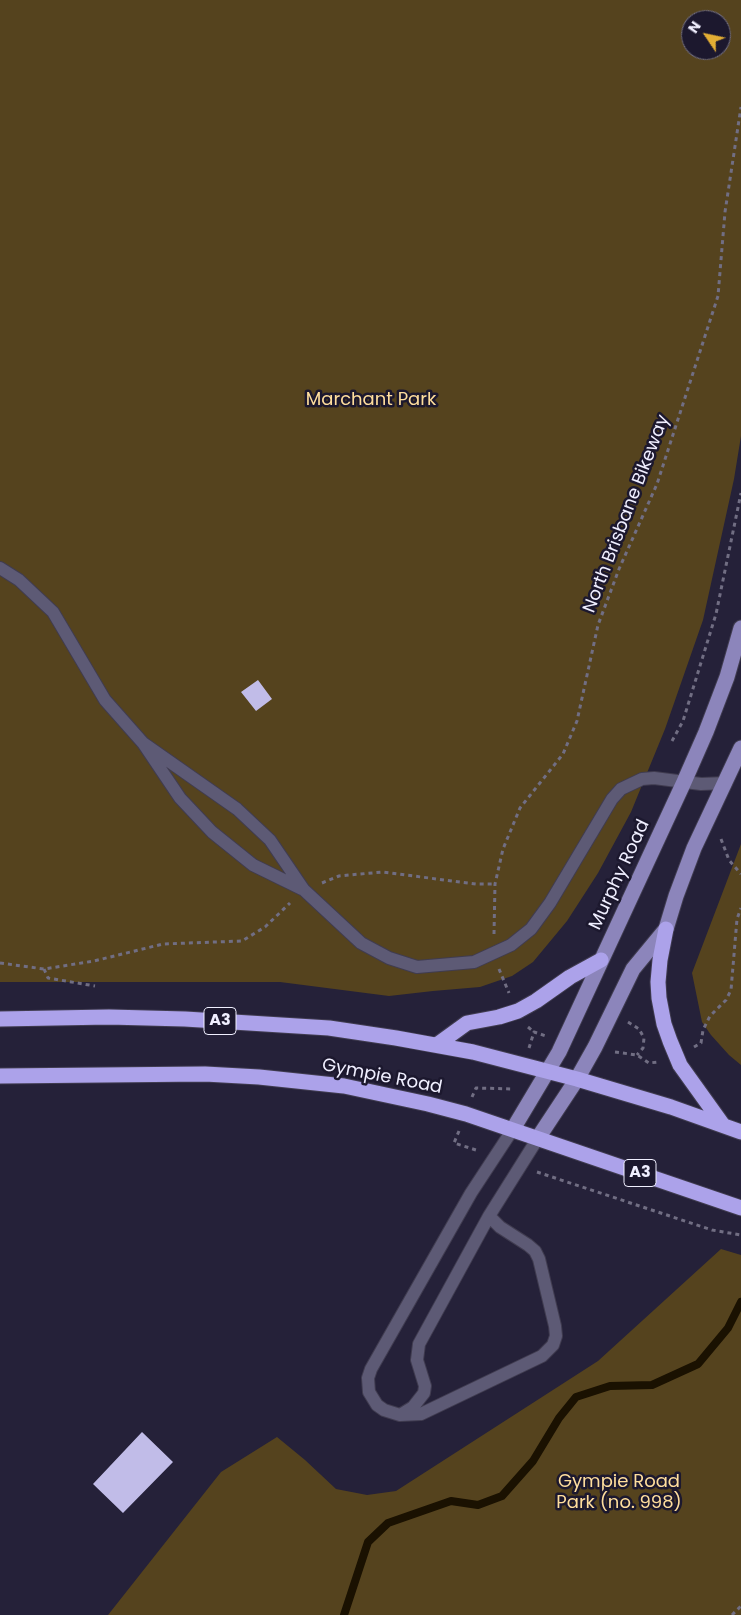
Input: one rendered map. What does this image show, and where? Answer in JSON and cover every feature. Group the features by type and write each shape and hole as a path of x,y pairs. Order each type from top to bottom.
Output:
{"highway":[{"path":"666,929 658,982 664,1024 680,1065 723,1125"},
{"path":"438,1044 467,1023 518,1011 570,977 602,960"},
{"name":"A3","path":"0,1019 109,1017 258,1023 329,1028 438,1044 577,1079 671,1107 741,1132"},
{"name":"Gympie Road","path":"0,1076 205,1074 344,1086 428,1104 513,1129 741,1208"}],"main road":[{"name":"Murphy Road","path":"513,1129 549,1071 684,782 727,677 741,628"},
{"path":"538,1138 577,1079 595,1047 633,969 666,929 694,848 741,748"}],"lane":[{"path":"0,568 19,580 53,612 106,700 143,743 180,798 212,832 253,865 304,890"},
{"path":"143,743 237,809 270,840 304,890 361,943 389,958 417,967 474,962 511,945 531,929 550,903 612,799 621,789 642,779 654,778 701,784 726,783"},
{"path":"489,1216 500,1227 535,1251 539,1259 555,1326 556,1336 553,1345 542,1356 430,1411 416,1415 400,1416 384,1410 373,1399 368,1385 371,1370 471,1193 513,1129"},
{"path":"400,1416 414,1407 424,1392 425,1386 417,1360 419,1344 489,1216 538,1138"}],"path":[{"name":"North Brisbane Bikeway","path":"493,954 496,884 503,849 520,808 563,754 577,721 598,625 619,569 658,484 718,296 725,212 741,110"},
{"path":"672,741 683,721 716,614 741,494"},
{"path":"710,816 729,860 741,874"},
{"path":"0,963 44,969 94,961 163,944 242,941 265,927 304,890 339,876 382,872 476,884 496,884"},
{"path":"692,1048 701,1043 702,1030 710,1016 726,1000 731,990 737,919 741,908"},
{"path":"493,954 511,997"},
{"path":"44,969 48,978 95,986"},
{"path":"612,1012 632,1024 642,1034 643,1048 637,1055"},
{"path":"531,1043 534,1032 547,1037"},
{"path":"614,1051 637,1055 649,1063 659,1062"},
{"path":"472,1097 476,1088 514,1089 516,1084"},
{"path":"458,1134 454,1143 473,1150"},
{"path":"541,1173 712,1230 741,1235"},
{"path":"732,1615 741,1606"}],"green space":[{"name":"Marchant Park","path":"0,0 741,0 741,436 734,479 703,620 665,729 631,812 598,873 567,921 533,962 512,976 480,987 389,996 280,982 0,982"},
{"path":"741,844 741,1065 729,1055 702,1022 692,973"},
{"name":"Gympie Road Park (no. 998)","path":"721,1249 741,1255 741,1615 108,1615 221,1472 277,1437 336,1489 367,1495 396,1491 598,1361"}],"building":[{"path":"258,680 272,699 256,711 241,692"},
{"path":"142,1432 173,1462 123,1513 93,1484"}],"waterway":[{"path":"344,1615 368,1542 388,1523 451,1501 478,1505 502,1496 533,1461 559,1418 576,1397 610,1386 652,1385 698,1364 728,1328 741,1302"}]}
